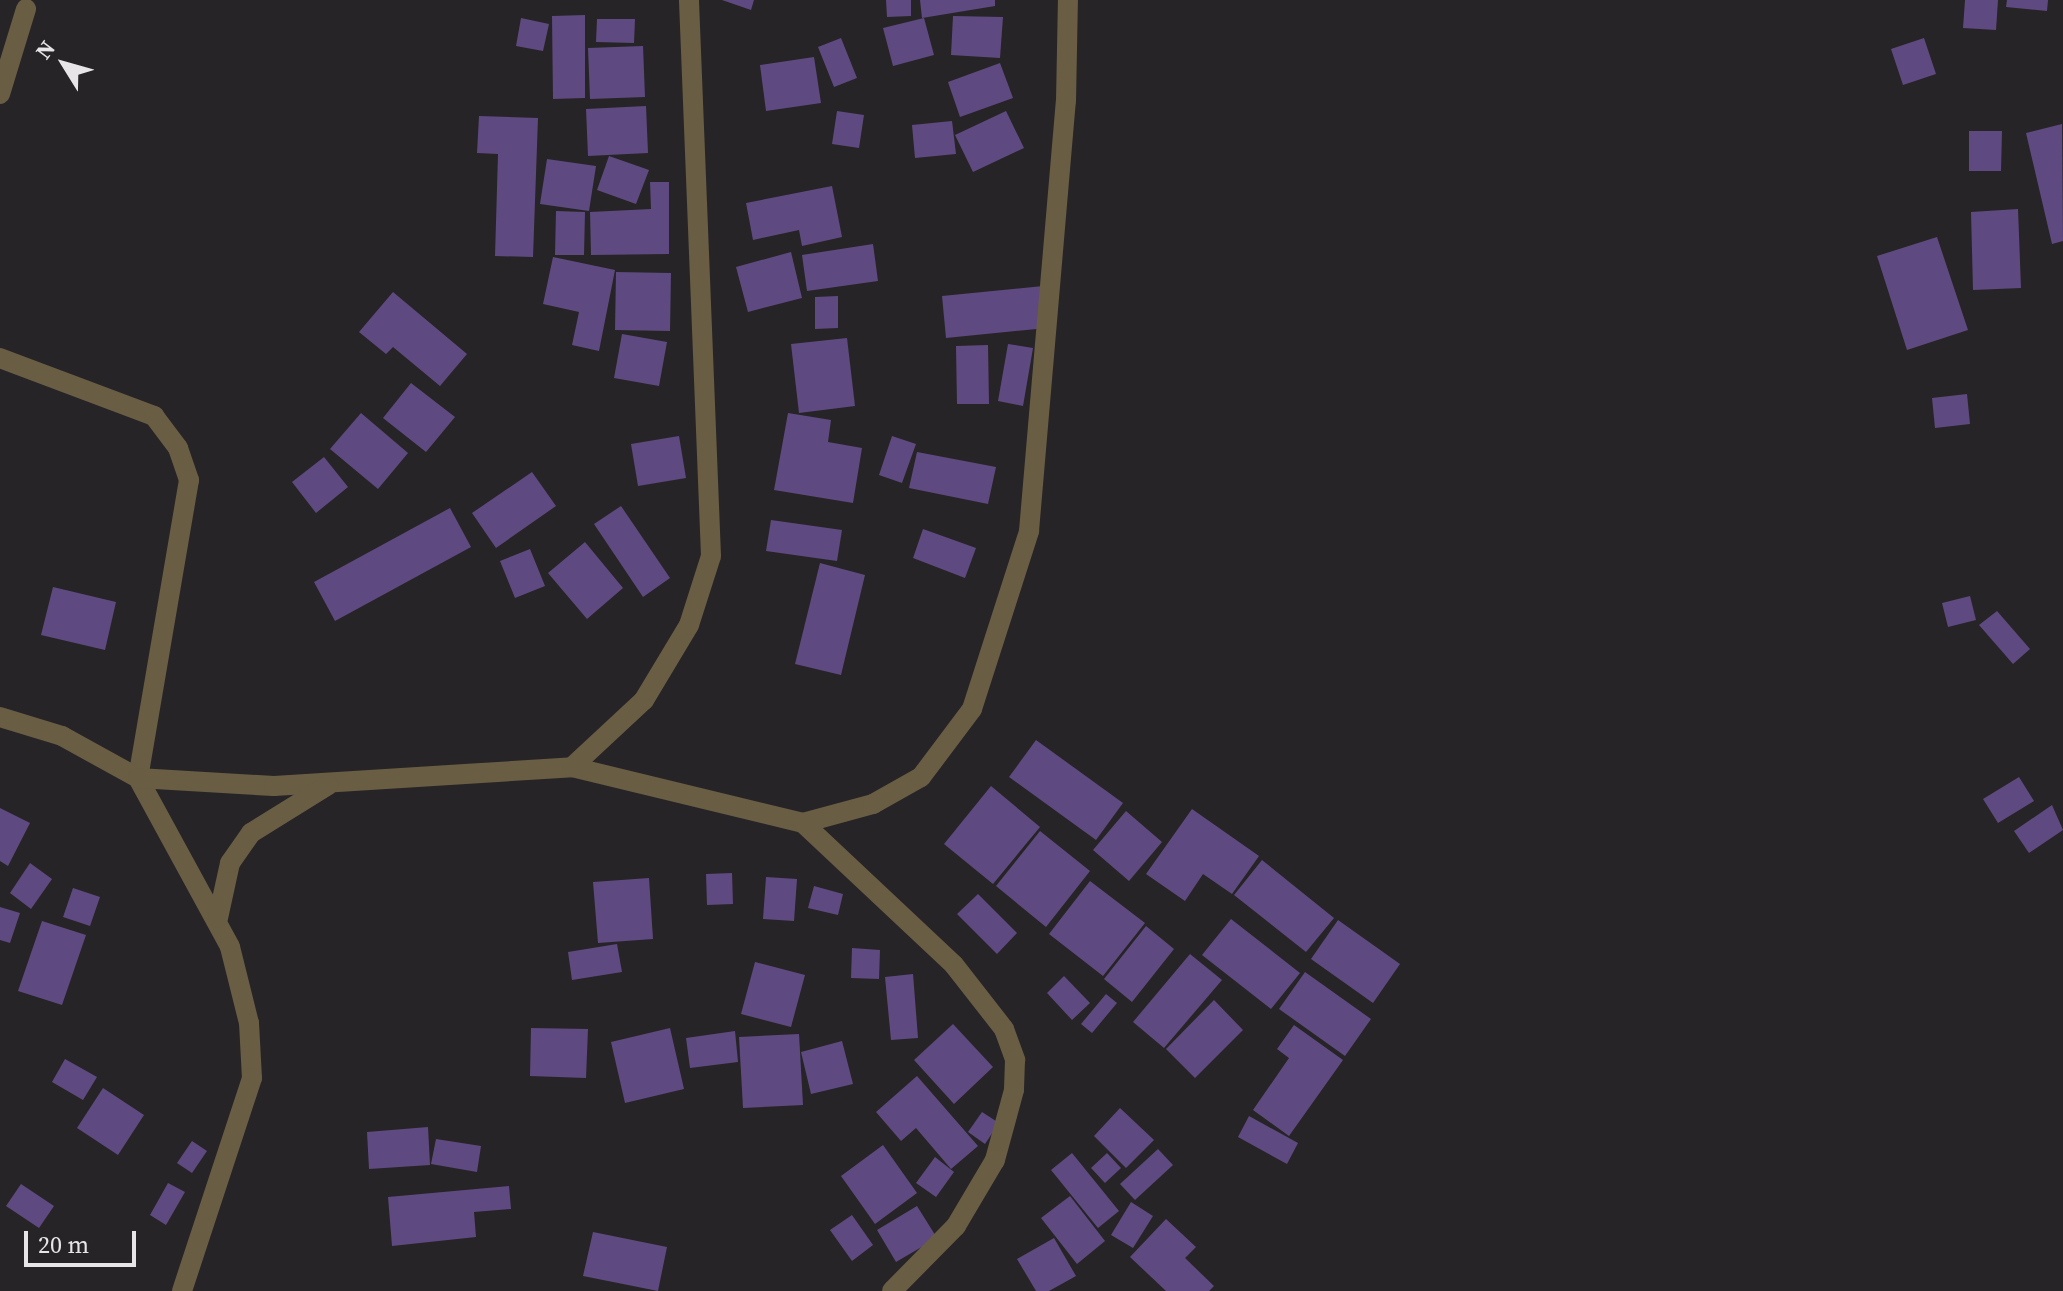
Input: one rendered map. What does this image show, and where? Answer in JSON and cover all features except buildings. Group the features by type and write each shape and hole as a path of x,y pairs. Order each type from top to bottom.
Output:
{"street":[{"path":"572,767 644,700 689,625 711,556 689,0"},
{"path":"0,717 62,736 138,778 274,786 572,767 803,823 873,804 921,777 972,709 1025,546 1066,101 1068,0"},
{"path":"0,94 26,9"},
{"path":"0,358 154,416 178,448 189,480 138,778 218,918 249,1023 252,1078 182,1291"},
{"path":"218,918 230,863 251,833 332,783"},
{"path":"803,823 954,965 1004,1029 1015,1060 1014,1090 995,1160 956,1226 892,1291"}]}
